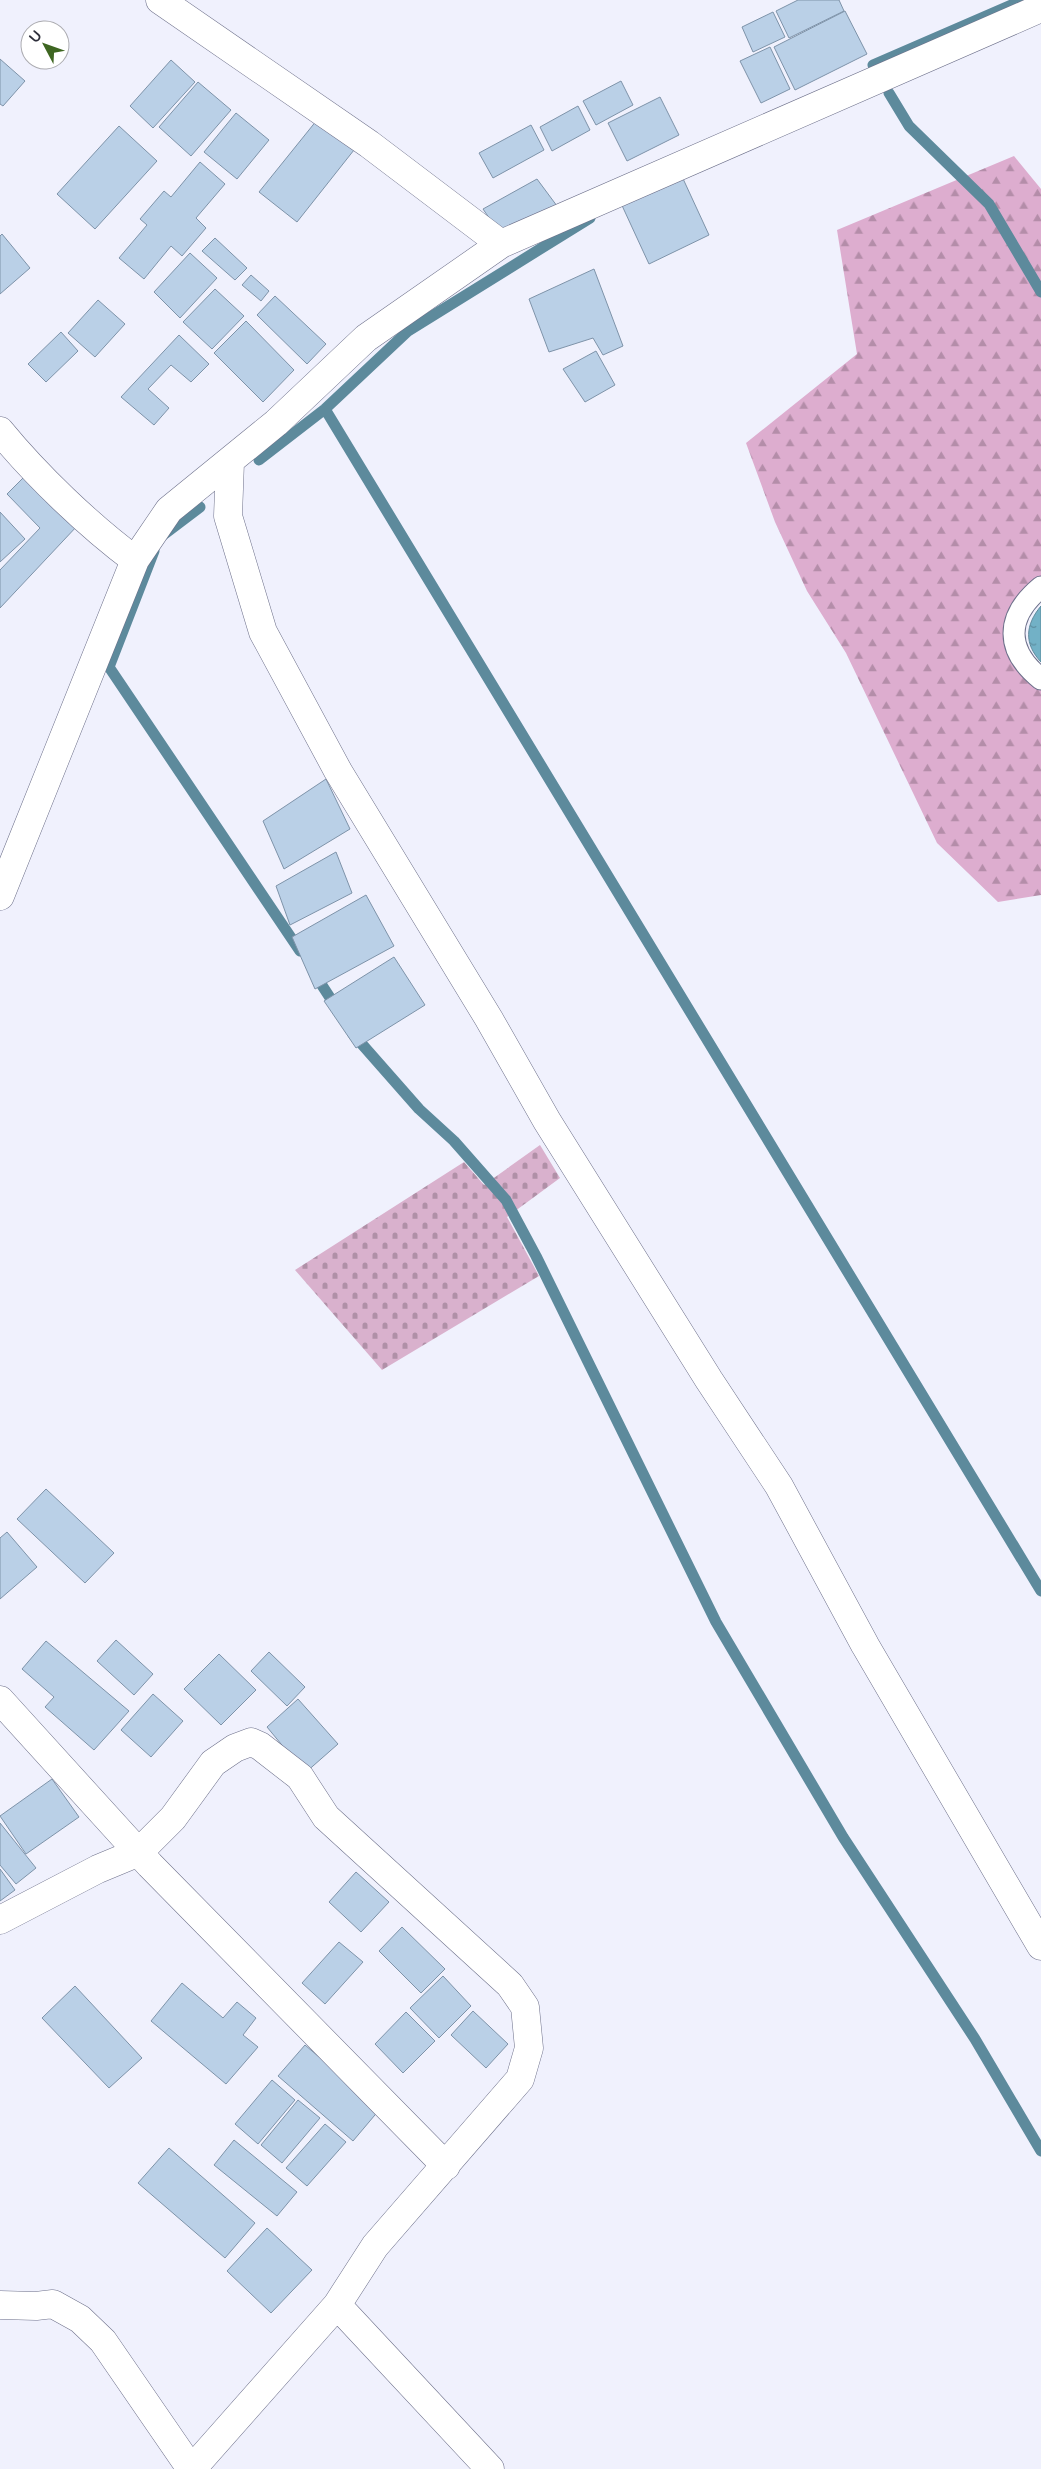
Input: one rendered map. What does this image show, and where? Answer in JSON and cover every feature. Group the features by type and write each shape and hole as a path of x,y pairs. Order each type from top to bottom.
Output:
{"street":[{"path":"160,0 369,144 501,244"},
{"path":"0,896 135,560 169,510 276,423 366,338 501,244 1041,8"},
{"path":"0,431 20,456 115,545 135,560"},
{"path":"230,462 228,516 242,568 262,632 310,720 343,779 489,1019 547,1121 709,1380 779,1486 865,1645 1041,1946"},
{"path":"0,1700 139,1852 446,2166"},
{"path":"0,1920 98,1868 139,1852 173,1818 213,1763 234,1748 251,1742 260,1746 300,1777 326,1817 510,1985 524,2007 529,2048 520,2079 375,2246 337,2305 192,2469 103,2341 80,2320 53,2304 36,2306 0,2304"},
{"path":"337,2305 490,2469"}],"lane":[{"path":"1041,587 1030,596 1014,625 1014,642 1021,659 1041,679"}],"green space":[{"path":"1014,156 1041,189 1041,589 1014,625 1041,676 1041,895 998,902 937,843 846,653 807,591 775,522 746,443 857,354 837,230"},
{"path":"540,1145 560,1178 507,1217 539,1276 382,1370 295,1270 464,1162 484,1185"}],"water":[{"path":"1041,606 1041,662 1035,655 1029,641 1029,627"}],"building":[{"path":"798,0 839,0 844,11 789,38 776,11"},
{"path":"845,11 867,54 795,90 774,47"},
{"path":"773,12 785,37 753,52 742,27"},
{"path":"770,47 790,89 761,103 740,61"},
{"path":"0,59 25,81 3,106 0,104"},
{"path":"171,60 195,82 153,128 130,106"},
{"path":"621,81 633,105 596,125 583,101"},
{"path":"198,82 231,110 191,156 159,127"},
{"path":"660,97 679,135 627,161 608,123"},
{"path":"578,106 590,130 552,151 540,127"},
{"path":"236,113 269,140 237,179 204,152"},
{"path":"317,120 354,150 297,222 259,192"},
{"path":"531,125 544,150 493,178 479,153"},
{"path":"119,126 157,161 95,229 57,194"},
{"path":"200,162 225,184 196,218 206,228 182,256 171,246 144,279 119,258 147,225 140,219 164,191 171,197"},
{"path":"679,170 709,235 649,264 619,199"},
{"path":"537,179 560,210 500,234 483,209"},
{"path":"2,234 30,268 0,294 0,236"},
{"path":"215,238 247,268 235,280 202,251"},
{"path":"190,253 217,278 180,318 154,292"},
{"path":"594,269 623,346 603,355 593,338 549,352 529,299"},
{"path":"251,275 269,291 261,301 242,285"},
{"path":"215,289 244,316 212,349 183,322"},
{"path":"275,296 326,344 307,364 257,315"},
{"path":"98,300 125,324 95,357 68,333"},
{"path":"246,321 294,370 263,402 214,353"},
{"path":"61,332 78,351 46,382 28,364"},
{"path":"179,335 209,364 191,382 171,365 148,389 169,408 154,425 121,397"},
{"path":"596,351 615,385 585,402 563,369"},
{"path":"25,476 78,525 0,608 0,570 40,528 7,494"},
{"path":"0,512 25,539 0,562"},
{"path":"326,779 350,829 284,869 263,821"},
{"path":"336,852 352,893 290,925 276,886"},
{"path":"366,895 394,946 315,989 292,937"},
{"path":"394,957 425,1005 356,1048 324,1001"},
{"path":"46,1489 114,1553 85,1583 17,1519"},
{"path":"7,1532 37,1567 0,1599 0,1538"},
{"path":"116,1640 153,1674 134,1695 97,1661"},
{"path":"46,1641 129,1711 94,1750 45,1707 54,1697 22,1669"},
{"path":"269,1652 305,1687 287,1706 251,1671"},
{"path":"219,1654 256,1690 221,1725 184,1689"},
{"path":"153,1694 183,1721 151,1757 121,1730"},
{"path":"298,1699 338,1744 305,1773 267,1727"},
{"path":"52,1779 79,1817 26,1854 0,1816"},
{"path":"0,1823 36,1868 16,1884 0,1865"},
{"path":"0,1869 15,1890 0,1901"},
{"path":"356,1872 389,1902 361,1932 329,1902"},
{"path":"402,1927 445,1969 421,1993 379,1951"},
{"path":"339,1942 363,1962 325,2004 302,1983"},
{"path":"443,1976 471,2006 439,2038 410,2008"},
{"path":"182,1983 223,2018 237,2002 256,2018 243,2035 258,2047 226,2084 151,2021"},
{"path":"75,1986 142,2058 109,2088 42,2018"},
{"path":"473,2011 508,2044 486,2068 451,2035"},
{"path":"406,2012 435,2041 403,2073 375,2044"},
{"path":"305,2045 380,2109 353,2141 278,2076"},
{"path":"272,2080 295,2100 258,2144 235,2124"},
{"path":"298,2100 320,2118 282,2163 261,2145"},
{"path":"325,2124 346,2142 307,2186 286,2168"},
{"path":"234,2140 297,2192 277,2216 214,2165"},
{"path":"169,2148 255,2223 225,2258 138,2183"},
{"path":"267,2228 312,2270 271,2313 227,2271"}],"waterway":[{"path":"873,65 1023,0"},
{"path":"889,93 909,126 989,204 1041,292"},
{"path":"259,460 325,409 408,331 590,218"},
{"path":"325,409 1041,1591"},
{"path":"163,535 200,507"},
{"path":"154,551 109,667 300,951"},
{"path":"314,973 338,1010"},
{"path":"353,1034 419,1109 454,1141 506,1200 536,1256 716,1622 843,1837 975,2039 1041,2151"}]}
